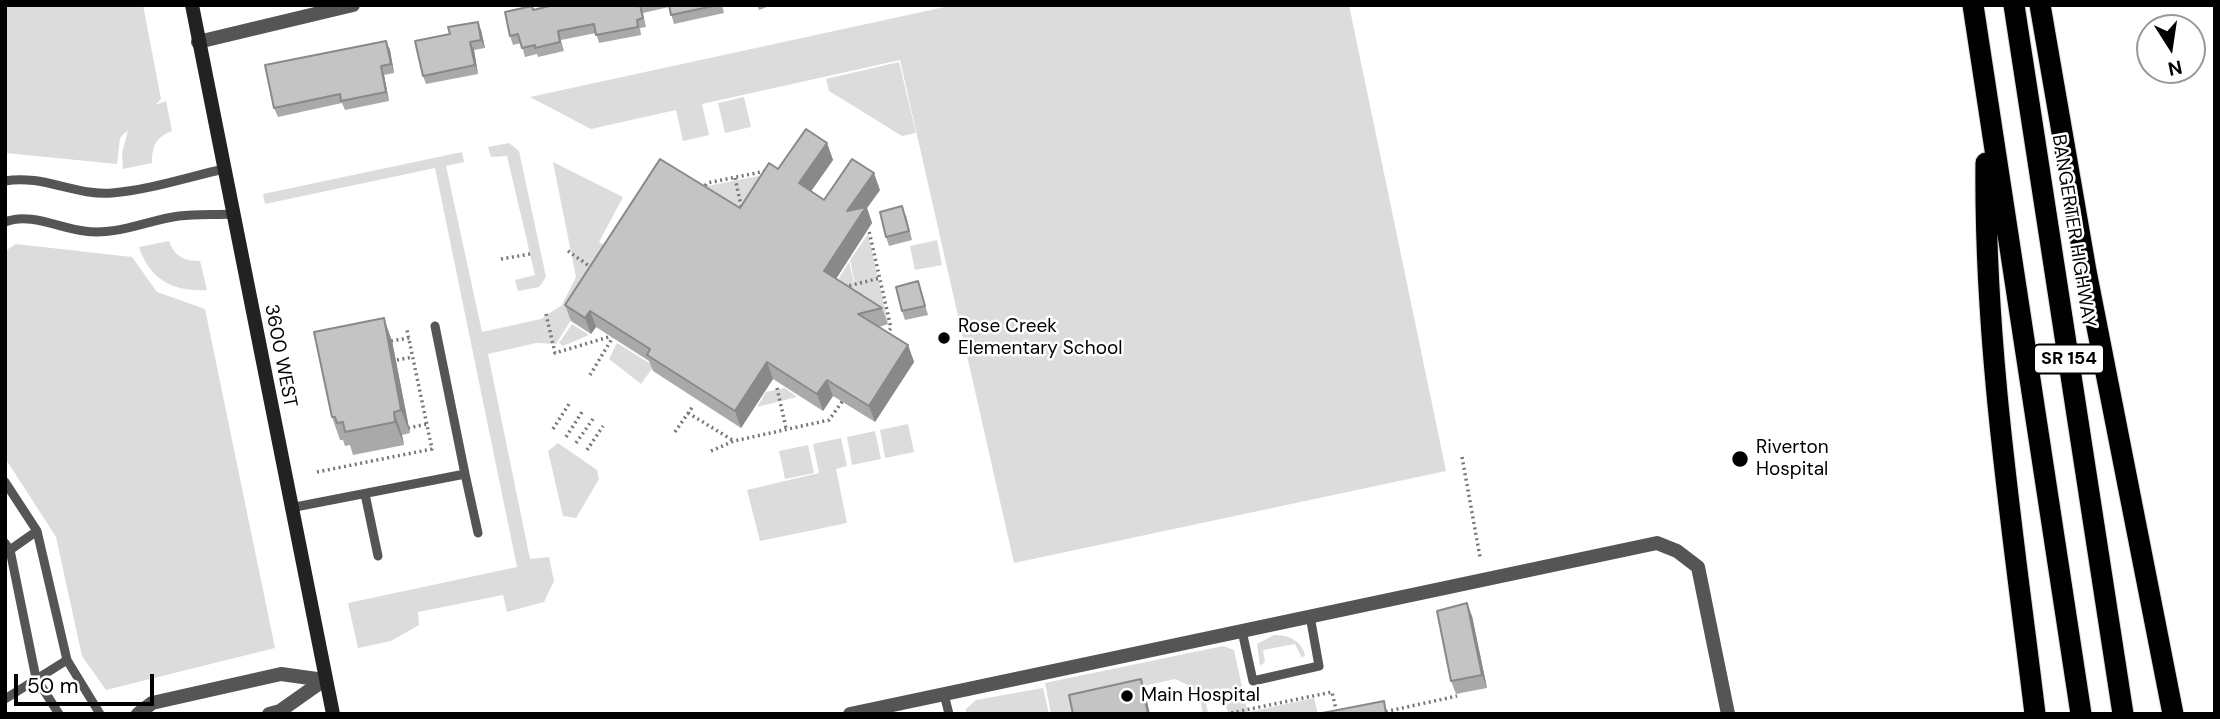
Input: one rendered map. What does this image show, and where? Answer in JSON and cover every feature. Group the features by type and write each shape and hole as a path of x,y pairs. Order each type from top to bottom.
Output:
{"highway":[{"name":"SR 154","path":"1973,5 2081,714"},
{"name":"BANGERTER HIGHWAY","path":"2014,5 2123,714"},
{"path":"2040,5 2086,271 2173,714"},
{"path":"1988,105 1986,196 1990,304 2007,490 2035,714"}],"main road":[{"name":"3600 WEST","path":"192,5 332,714"}],"street":[{"path":"198,42 353,5"},
{"path":"850,714 1657,543 1677,551 1698,567 1728,714"},
{"path":"138,714 152,703 281,674 324,680"},
{"path":"269,714 280,711 324,680"}],"lane":[{"path":"5,181 24,178 88,193 113,193 224,169"},
{"path":"5,222 12,219 39,221 85,232 109,231 179,216 233,214"},
{"path":"435,327 478,533"},
{"path":"290,509 465,474"},
{"path":"5,482 37,531 67,660 100,714"},
{"path":"365,494 378,556"},
{"path":"37,531 7,548 36,678 59,714"},
{"path":"1242,631 1253,681 1319,666 1310,616"},
{"path":"5,699 67,660"},
{"path":"944,694 948,714"}],"path":[{"path":"702,190 707,183 772,170"},
{"path":"735,178 744,215"},
{"path":"858,225 869,231 891,328 883,340"},
{"path":"568,251 601,274"},
{"path":"501,259 530,254"},
{"path":"841,287 880,278"},
{"path":"545,313 555,353 614,335"},
{"path":"590,375 618,329"},
{"path":"317,472 432,449 407,330"},
{"path":"387,341 409,338"},
{"path":"397,360 413,357"},
{"path":"777,387 786,428"},
{"path":"711,451 734,441 829,420 845,397"},
{"path":"554,429 569,404"},
{"path":"675,432 693,406"},
{"path":"566,437 582,412"},
{"path":"688,413 734,441"},
{"path":"576,443 593,419"},
{"path":"408,428 426,424"},
{"path":"587,450 603,426"},
{"path":"1462,457 1480,557"},
{"path":"1226,714 1332,692 1337,714"},
{"path":"1375,714 1457,696"}],"shaded area":[{"path":"5,5 143,5 161,99 155,105 166,101 172,131 156,143 152,163 123,169 122,153 128,130 120,138 117,164 5,153"},
{"path":"954,5 1349,5 1446,471 1014,563 900,60 702,104 709,135 683,141 676,110 591,129 530,97"},
{"path":"899,62 916,133 902,136 829,91 826,79"},
{"path":"744,97 751,127 725,133 718,103"},
{"path":"509,143 519,151 546,277 539,287 518,291 515,280 535,275 507,156 491,157 488,147"},
{"path":"462,152 464,162 446,166 482,332 541,319 562,305 576,277 553,162 623,197 599,242 614,252 556,344 536,343 488,354 530,559 549,557 554,581 544,602 507,612 503,595 418,612 419,625 391,641 358,648 348,603 517,567 435,168 265,204 263,194"},
{"path":"774,173 759,201 726,208 702,187"},
{"path":"868,234 888,322 844,294 839,278 849,262 857,295 850,260"},
{"path":"937,240 942,265 915,270 910,246"},
{"path":"169,241 181,257 200,261 207,290 173,286 156,276 149,268 139,247"},
{"path":"16,244 132,257 157,292 205,309 275,648 106,690 82,656 56,537 5,458 5,251"},
{"path":"572,324 589,335 563,346 559,343"},
{"path":"617,343 654,366 641,384 609,359"},
{"path":"785,388 797,397 757,407 766,392"},
{"path":"908,424 914,452 885,458 880,430"},
{"path":"875,431 881,459 852,465 847,437"},
{"path":"841,438 847,466 836,469 847,523 760,541 747,490 819,473 813,444"},
{"path":"558,443 597,470 599,479 576,518 563,516 548,451"},
{"path":"808,445 814,473 785,479 779,451"},
{"path":"1274,635 1293,639 1305,655 1302,658 1295,644 1263,650 1265,662 1260,666 1257,644"},
{"path":"1223,646 1234,650 1248,714 1229,714 1220,699 1204,691 1208,714 1203,714 1199,695 1192,687 1175,679 1070,702 1072,714 1051,714 1045,683"},
{"path":"1043,688 1049,714 966,714 966,709 976,700"},
{"path":"1314,698 1318,714 1249,714 1249,712"}],"building":[{"path":"554,5 640,5 643,18 637,20 638,27 596,35 594,24 558,31 560,42 535,48 535,45 522,48 518,34 510,36 505,12 532,6 533,10"},
{"path":"669,5 718,5 671,15"},
{"path":"478,22 481,40 470,42 475,65 423,76 415,41 450,34 448,27"},
{"path":"386,41 391,64 381,66 386,92 341,101 340,94 274,108 265,65"},
{"path":"806,129 827,143 799,183 824,200 852,159 874,173 847,211 866,207 824,271 882,308 858,314 908,345 869,406 827,380 817,394 767,362 735,411 647,355 650,349 590,311 585,318 565,305 660,159 740,208 769,163 778,169"},
{"path":"902,206 909,231 886,237 880,212"},
{"path":"918,281 925,306 902,311 896,287"},
{"path":"384,318 401,410 394,412 395,422 345,432 343,422 337,423 335,417 332,417 314,332"},
{"path":"1467,603 1482,675 1451,681 1437,611"},
{"name":"Main Hospital","path":"1141,679 1148,714 1073,714 1069,695"},
{"path":"1384,701 1386,714 1317,714"}],"place":[{"name":"Rose Creek Elementary School","path":"944,338"},
{"name":"Riverton Hospital","path":"1740,459"},
{"name":"Main Hospital","path":"1127,696"}]}
